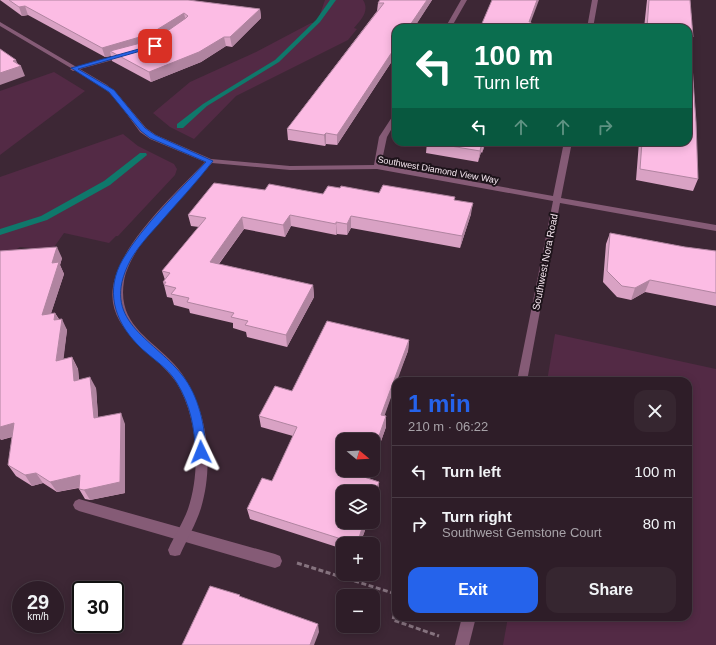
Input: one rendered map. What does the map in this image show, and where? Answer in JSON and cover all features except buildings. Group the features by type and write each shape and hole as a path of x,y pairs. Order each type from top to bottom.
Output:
{"street":[{"path":"450,24 464,0"},
{"path":"591,24 595,0"},
{"name":"Southwest Diamond View Way","path":"0,24 111,91 143,130 153,136 210,161 290,168 377,167 716,228"},
{"path":"74,68 132,53"},
{"path":"377,167 383,137 392,122"},
{"name":"Southwest Nora Road","path":"523,377 567,146"},
{"path":"175,550 196,503 201,464 200,429 190,400 180,379 160,356 142,343 127,326 120,311 116,296 119,279 126,260 141,239 210,161"},
{"path":"79,505 275,561"},
{"path":"462,645 468,621"}],"path":[{"path":"275,561 288,560 392,593"},
{"path":"396,621 462,645"}],"shaded area":[{"path":"325,0 363,0 366,8 364,15 354,28 357,29 348,40 236,96 194,139 170,127 153,113 190,82 256,52 311,23 317,23"},
{"path":"54,72 85,91 0,155 0,91"},
{"path":"123,134 138,146 174,164 177,169 175,175 118,236 116,236 109,243 64,233 52,250 20,247 0,259 0,177"},
{"path":"555,334 716,369 716,645 503,645 507,621 692,621 692,377 548,377"}],"waterway":[{"path":"180,126 205,105 277,61 318,21 333,0"},
{"path":"0,232 44,218 107,183 143,155"}],"route":[{"path":"155,46 74,68 111,91 143,130 153,136 210,161 141,239 126,260 119,279 116,296 120,311 127,326 142,343 160,356 180,379 190,400 200,429 201,452"}]}
